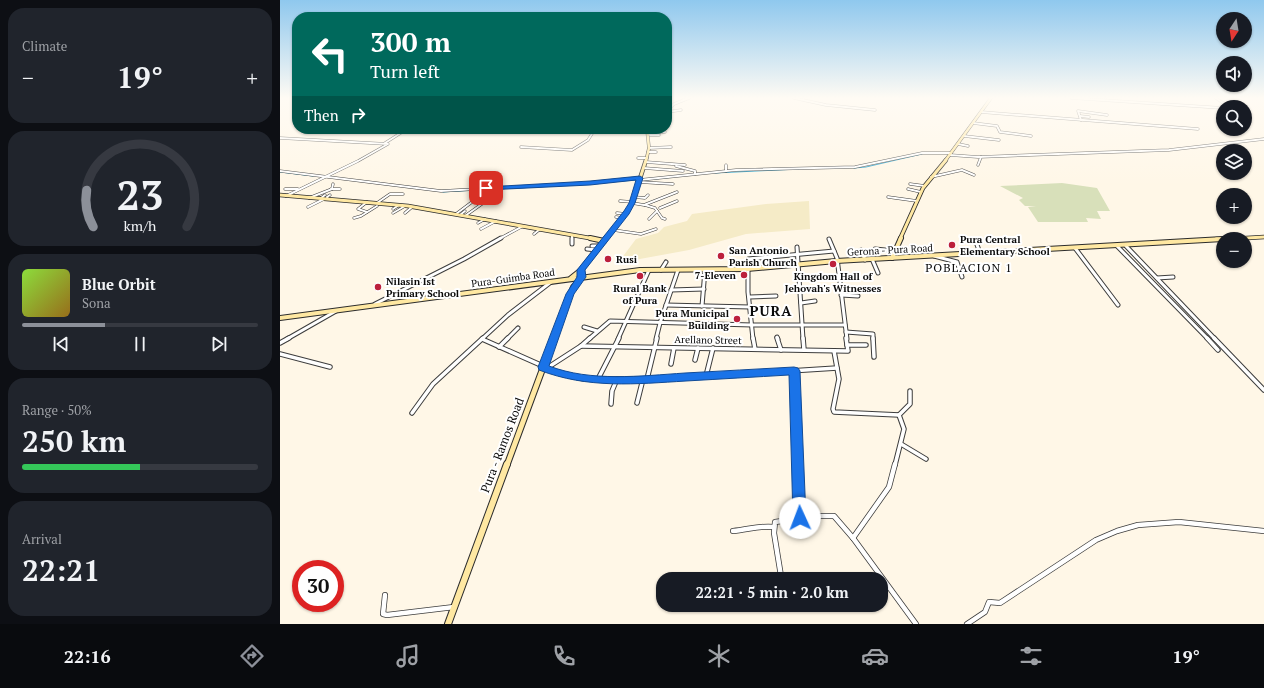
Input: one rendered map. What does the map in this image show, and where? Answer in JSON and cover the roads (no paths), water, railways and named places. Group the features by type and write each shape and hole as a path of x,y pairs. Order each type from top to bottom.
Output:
{"main road":[{"path":"892,258 925,186 970,127"},
{"path":"573,287 564,279 573,276 581,270 626,214 632,202 647,158 649,148 648,135"},
{"path":"280,195 399,205 465,216 481,217 572,235 589,240 604,241"},
{"path":"1252,238 1264,237"},
{"name":"Gerona - Pura Road","path":"582,277 649,270 747,269 836,261 1216,240"},
{"path":"581,270 582,277"},
{"name":"Pura-Guimba Road","path":"280,318 582,277"},
{"name":"Pura - Ramos Road","path":"448,624 545,368 573,287 582,277"}],"street":[{"path":"998,127 1000,132 1031,136"},
{"path":"1175,127 1198,129"},
{"path":"280,138 385,143 399,134"},
{"path":"521,148 572,150 588,140 592,134"},
{"path":"648,135 654,134"},
{"path":"648,135 659,135"},
{"path":"964,136 999,140"},
{"path":"280,171 441,190 639,180 726,171 855,167 922,153 981,157 1171,150 1264,139"},
{"path":"286,196 327,177 388,145 385,143"},
{"path":"958,144 968,146"},
{"path":"649,148 671,147"},
{"path":"648,152 656,152"},
{"path":"1032,154 1043,154"},
{"path":"978,165 981,157"},
{"path":"638,158 647,158"},
{"path":"645,163 685,165"},
{"path":"645,163 652,165"},
{"path":"669,164 695,171 695,174"},
{"path":"726,164 726,171"},
{"path":"644,168 683,171"},
{"path":"931,177 962,170 974,175"},
{"path":"660,178 662,182"},
{"path":"639,180 673,184"},
{"path":"311,188 313,184"},
{"path":"331,189 333,188 333,184"},
{"path":"910,184 925,186"},
{"path":"285,188 299,190"},
{"path":"309,198 331,189 340,189"},
{"path":"908,189 922,192"},
{"path":"458,214 488,190"},
{"path":"644,205 677,192"},
{"path":"354,218 367,212 390,194 403,194"},
{"path":"308,207 330,195"},
{"path":"634,197 645,198 648,195"},
{"path":"888,197 918,201"},
{"path":"465,216 486,200 483,199"},
{"path":"620,201 632,202 656,209 678,201"},
{"path":"367,202 358,208 367,212"},
{"path":"393,209 399,205"},
{"path":"393,213 405,206"},
{"path":"405,213 412,207"},
{"path":"649,219 656,209"},
{"path":"656,209 662,218 665,219"},
{"path":"458,214 465,211"},
{"path":"617,213 626,214"},
{"path":"616,217 622,218"},
{"path":"478,223 485,219"},
{"path":"481,229 496,221"},
{"path":"371,306 464,259 523,226"},
{"path":"534,234 540,229"},
{"path":"613,230 641,234 656,229"},
{"path":"572,235 572,244"},
{"path":"829,239 837,258 836,261 848,351 834,351 838,379 833,409 834,412 899,415 910,404 910,391"},
{"path":"980,241 976,242 980,253"},
{"path":"592,246 600,246"},
{"path":"1118,246 1218,350"},
{"path":"1126,246 1264,390"},
{"path":"797,247 804,350"},
{"path":"587,248 597,250"},
{"path":"1075,248 1118,305"},
{"path":"876,249 895,251"},
{"path":"861,250 865,260"},
{"path":"755,349 750,308 747,269 748,259 834,251"},
{"path":"932,256 957,262 962,277"},
{"path":"872,259 878,272"},
{"path":"661,270 666,262"},
{"path":"598,379 627,322 649,270"},
{"path":"637,403 660,323 678,270"},
{"path":"702,306 705,270"},
{"path":"1157,278 1173,277"},
{"path":"412,413 433,384 508,315 553,281"},
{"path":"671,290 704,289"},
{"path":"840,289 866,290"},
{"path":"841,295 858,296"},
{"path":"750,296 776,296"},
{"path":"801,303 815,301"},
{"path":"666,305 750,308"},
{"path":"280,343 337,311"},
{"path":"545,368 581,346 608,321 752,325 845,324"},
{"path":"584,327 597,331"},
{"path":"499,347 518,328"},
{"path":"846,332 873,334 874,357"},
{"path":"777,337 781,350"},
{"path":"482,339 545,368 567,376 598,379 645,379 837,368"},
{"path":"847,345 866,345"},
{"name":"Arellano Street","path":"581,346 834,351"},
{"path":"670,364 674,348"},
{"path":"695,360 698,348"},
{"path":"706,376 713,348"},
{"path":"280,354 330,367"},
{"path":"794,371 800,518"},
{"path":"611,404 612,391 617,379"},
{"path":"853,538 889,487 904,429 899,415"},
{"path":"901,444 926,459"},
{"path":"780,572 774,527 776,522 818,516 834,516 853,538 916,624"},
{"path":"967,624 985,612 990,602 1000,603 1096,540 1134,525 1153,522 1180,521 1264,531"},
{"path":"733,531 748,530 765,526 774,527"},
{"path":"386,595 383,614 387,615 454,607"}],"waterway":[{"path":"854,168 866,167 922,154"},
{"path":"715,173 799,169"},
{"path":"280,172 313,176"},
{"path":"645,180 674,177"},
{"path":"607,182 638,180"},
{"path":"567,185 574,185"},
{"path":"443,192 492,189"}],"place":[{"name":"Pura Central Elementary School","path":"952,245"},
{"name":"San Antonio Parish Church","path":"721,256"},
{"name":"Rusi","path":"608,259"},
{"name":"Kingdom Hall of Jehovah's Witnesses","path":"833,264"},
{"name":"7-Eleven","path":"744,275"},
{"name":"Rural Bank of Pura","path":"640,276"},
{"name":"Nilasin Ist Primary School","path":"378,287"},
{"name":"Pura Municipal Building","path":"737,319"}],"district":[{"name":"POBLACION 1","path":"969,267"},
{"name":"PURA","path":"771,310"}]}
